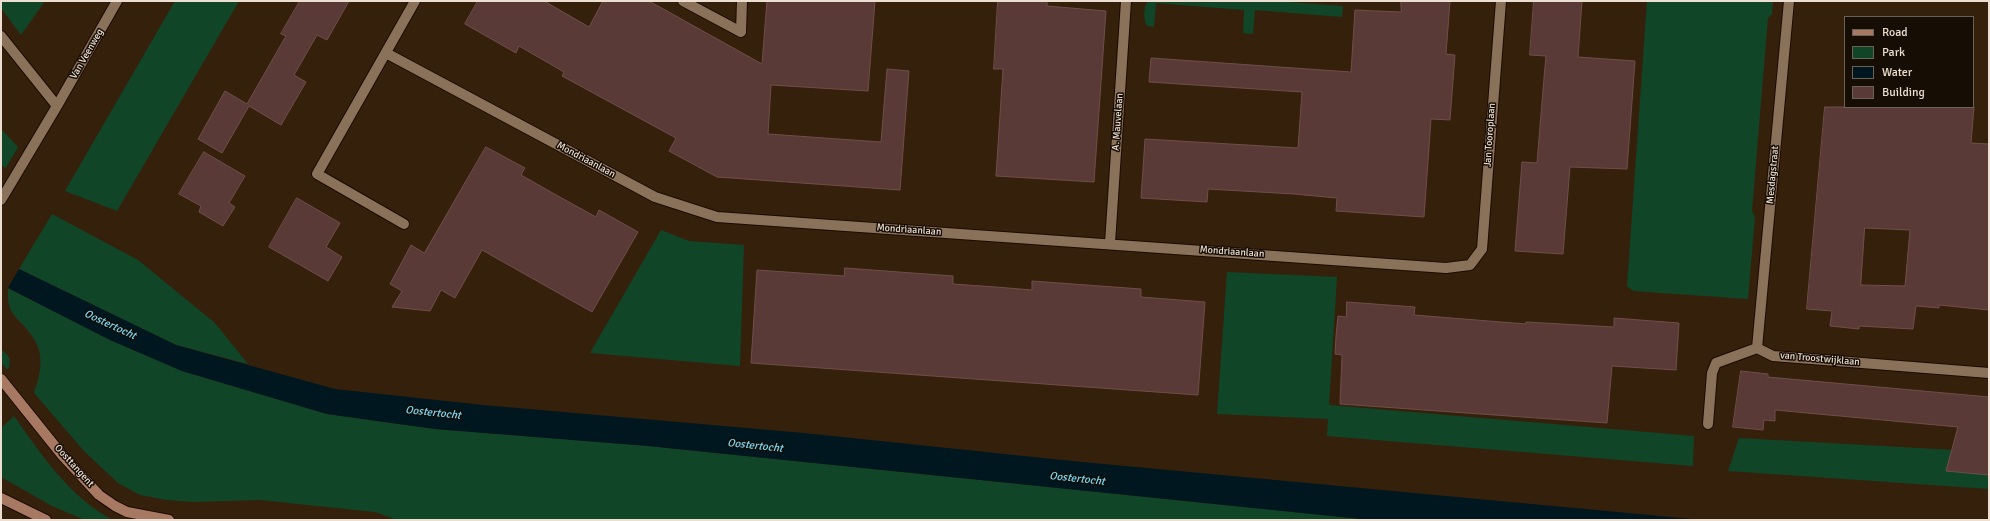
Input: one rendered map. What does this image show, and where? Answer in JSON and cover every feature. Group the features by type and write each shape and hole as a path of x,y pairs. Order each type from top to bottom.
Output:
{"main road":[{"name":"Oosttangent","path":"1,379 62,455 99,495 127,512 169,520"},
{"path":"1,498 46,520"}],"street":[{"name":"Van Veenweg","path":"1,200 58,106 118,1"},
{"path":"404,224 317,174 415,1"},
{"path":"683,1 741,32 742,1"},
{"name":"A. Mauvelaan","path":"1110,243 1126,1"},
{"name":"Jan Tooroplaan","path":"1470,265 1482,249 1500,1"},
{"name":"Mesdagstraat","path":"1757,348 1789,1"},
{"path":"1,36 58,106"},
{"name":"Mondriaanlaan","path":"386,54 655,197 717,217 1110,243 1446,268 1470,265"},
{"path":"1708,424 1712,373 1716,363 1757,348"},
{"name":"van Troostwijklaan","path":"1757,348 1773,356 1989,373"}],"green space":[{"path":"1,1 45,1 21,35 1,8"},
{"path":"175,1 239,1 117,211 65,191"},
{"path":"1148,1 1275,1 1343,6 1342,17 1255,10 1253,34 1243,33 1244,10 1156,3 1154,27 1147,26 1144,13"},
{"path":"1647,1 1773,1 1772,14 1768,18 1752,211 1755,217 1748,299 1633,291 1627,286"},
{"path":"1,129 18,147 6,168 1,165"},
{"path":"52,214 138,260 215,323 248,364 176,345 19,269"},
{"path":"661,230 689,241 744,245 740,366 590,353"},
{"path":"1227,272 1337,277 1329,405 1694,436 1693,466 1327,436 1328,419 1217,414"},
{"path":"8,288 110,340 182,371 327,414 435,429 648,446 1371,520 397,520 375,512 260,500 193,502 167,500 140,495 118,483 84,451 34,393 40,373 39,352 34,339 15,317 9,306"},
{"path":"1,349 10,360 8,370 1,363"},
{"path":"14,416 46,460 70,487 83,500 113,520 85,520 52,506 1,477 1,428"},
{"path":"1739,438 1989,452 1989,489 1728,471"}],"water":[{"name":"Oostertocht","path":"19,269 176,345 335,389 483,405 804,433 1072,461 1703,520 1371,520 648,446 435,429 327,414 182,371 110,340 8,288"}],"building":[{"path":"300,1 349,1 327,40 317,35 294,75 306,82 281,125 249,106 222,153 198,139 225,91 247,104 286,36 281,34"},
{"path":"478,1 544,1 589,27 603,1 649,1 762,64 767,1 875,1 868,91 771,85 768,134 881,142 887,69 909,71 900,190 717,177 669,151 676,138 562,76 564,72 519,46 516,53 465,24"},
{"path":"998,1 1047,1 1047,6 1106,11 1094,182 996,176 1003,69 994,69"},
{"path":"1401,1 1450,1 1446,54 1455,55 1450,120 1431,119 1424,217 1336,211 1337,198 1294,194 1208,189 1207,202 1141,198 1145,139 1298,148 1302,92 1149,82 1151,58 1351,72 1355,10 1401,12"},
{"path":"1534,1 1582,1 1578,57 1635,61 1627,169 1570,167 1563,254 1515,251 1522,162 1537,163 1546,56 1530,55"},
{"path":"1825,107 1974,108 1971,143 1989,144 1989,310 1939,305 1939,308 1916,306 1913,329 1859,326 1859,329 1830,326 1832,311 1807,309","holes":["1865,228 1910,230 1905,286 1861,285"]},
{"path":"486,147 525,168 521,175 558,196 596,217 599,210 638,232 592,312 482,250 455,298 441,290 430,311 392,307 402,291 390,284 411,245 424,253"},
{"path":"204,152 245,176 229,203 235,207 223,226 199,212 201,206 179,194"},
{"path":"297,198 340,223 326,247 342,257 328,281 269,247"},
{"path":"845,268 953,276 953,284 1032,290 1032,281 1141,289 1141,297 1205,302 1198,395 751,363 757,270 844,276"},
{"path":"1347,302 1415,307 1414,315 1526,324 1526,322 1614,327 1614,318 1679,323 1676,370 1612,366 1607,423 1340,404 1342,355 1335,354 1336,336 1338,316 1346,317"},
{"path":"1741,371 1768,374 1768,377 1989,397 1989,475 1946,471 1958,427 1775,410 1775,421 1764,420 1763,430 1733,427"}]}
